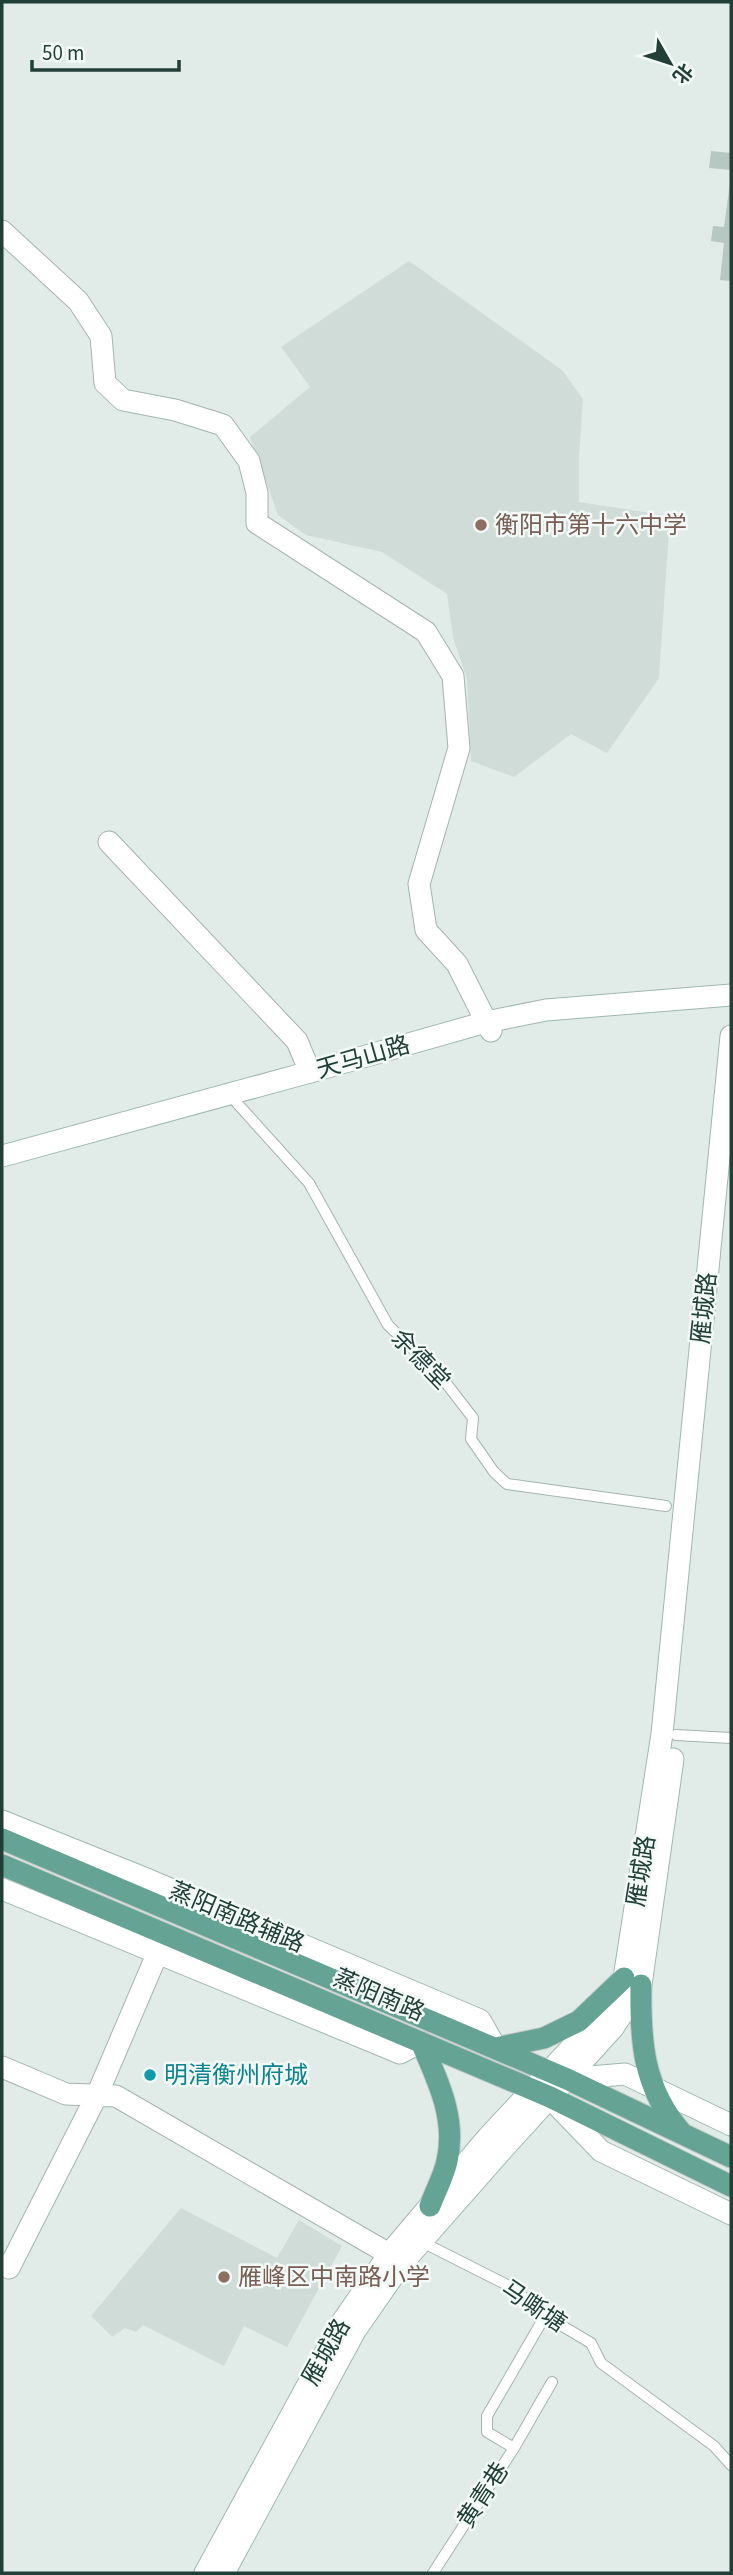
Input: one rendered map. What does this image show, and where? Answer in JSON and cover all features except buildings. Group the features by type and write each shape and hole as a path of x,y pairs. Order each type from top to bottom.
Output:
{"main road":[{"name":"蒸阳南路","path":"2,1839 558,2075 731,2157"},
{"name":"蒸阳南路","path":"2,1865 541,2093 731,2186"},
{"path":"496,2048 544,2038 579,2021 633,1982 640,2034 653,2088 668,2117 682,2134"},
{"path":"421,2042 444,2096 450,2130 447,2161 430,2206"}],"street":[{"path":"2,231 78,301 101,336 105,383 123,400 175,410 223,425 249,461 257,492 257,523 426,632 433,643 453,676 459,748 419,884 426,930 457,964 489,1026"},
{"path":"109,842 296,1041 310,1072"},
{"name":"天马山路","path":"2,1164 236,1102 546,1010 731,995"},
{"name":"天马山路","path":"2,1156 489,1026 731,1007"},
{"name":"雁城路","path":"633,1982 662,1734 731,1036"},
{"name":"雁城路","path":"224,2573 355,2331 401,2266 541,2093 613,2028 633,1982 676,1735 731,1169"},
{"name":"蒸阳南路辅路","path":"2,1821 480,2020 496,2048"},
{"path":"2,1889 400,2053 421,2042"},
{"path":"2,2265 9,2268 97,2095 167,1933"},
{"path":"2,2067 66,2094 116,2096 389,2254"},
{"path":"558,2075 625,2074 731,2125"},
{"path":"541,2093 601,2151 731,2214"},
{"name":"雁城路","path":"205,2573 342,2322 389,2254 488,2137 541,2093"}],"lane":[{"name":"余德堂","path":"236,1102 309,1183 388,1325 439,1374 473,1419 471,1439 494,1472 508,1484 666,1506"},
{"path":"676,1735 731,1738"},
{"name":"马嘶塘","path":"422,2242 517,2290 532,2308 590,2343 601,2363 714,2446 731,2465"},
{"name":"黄青巷","path":"433,2573 514,2448 487,2432 487,2416 545,2316"},
{"path":"514,2448 552,2382"}],"shaded area":[{"name":"衡阳市第十六中学","path":"409,261 562,370 583,399 579,502 670,516 659,678 607,753 571,734 514,777 471,761 467,679 453,637 447,594 382,552 306,535 278,515 250,437 310,387 281,347"},
{"name":"雁峰区中南路小学","path":"181,2208 277,2258 299,2220 342,2246 287,2347 244,2326 224,2366 143,2325 136,2332 125,2328 112,2337 91,2316"}],"place":[{"name":"衡阳市第十六中学","path":"481,525"},
{"name":"明清衡州府城","path":"150,2075"},
{"name":"雁峰区中南路小学","path":"224,2277"}]}
